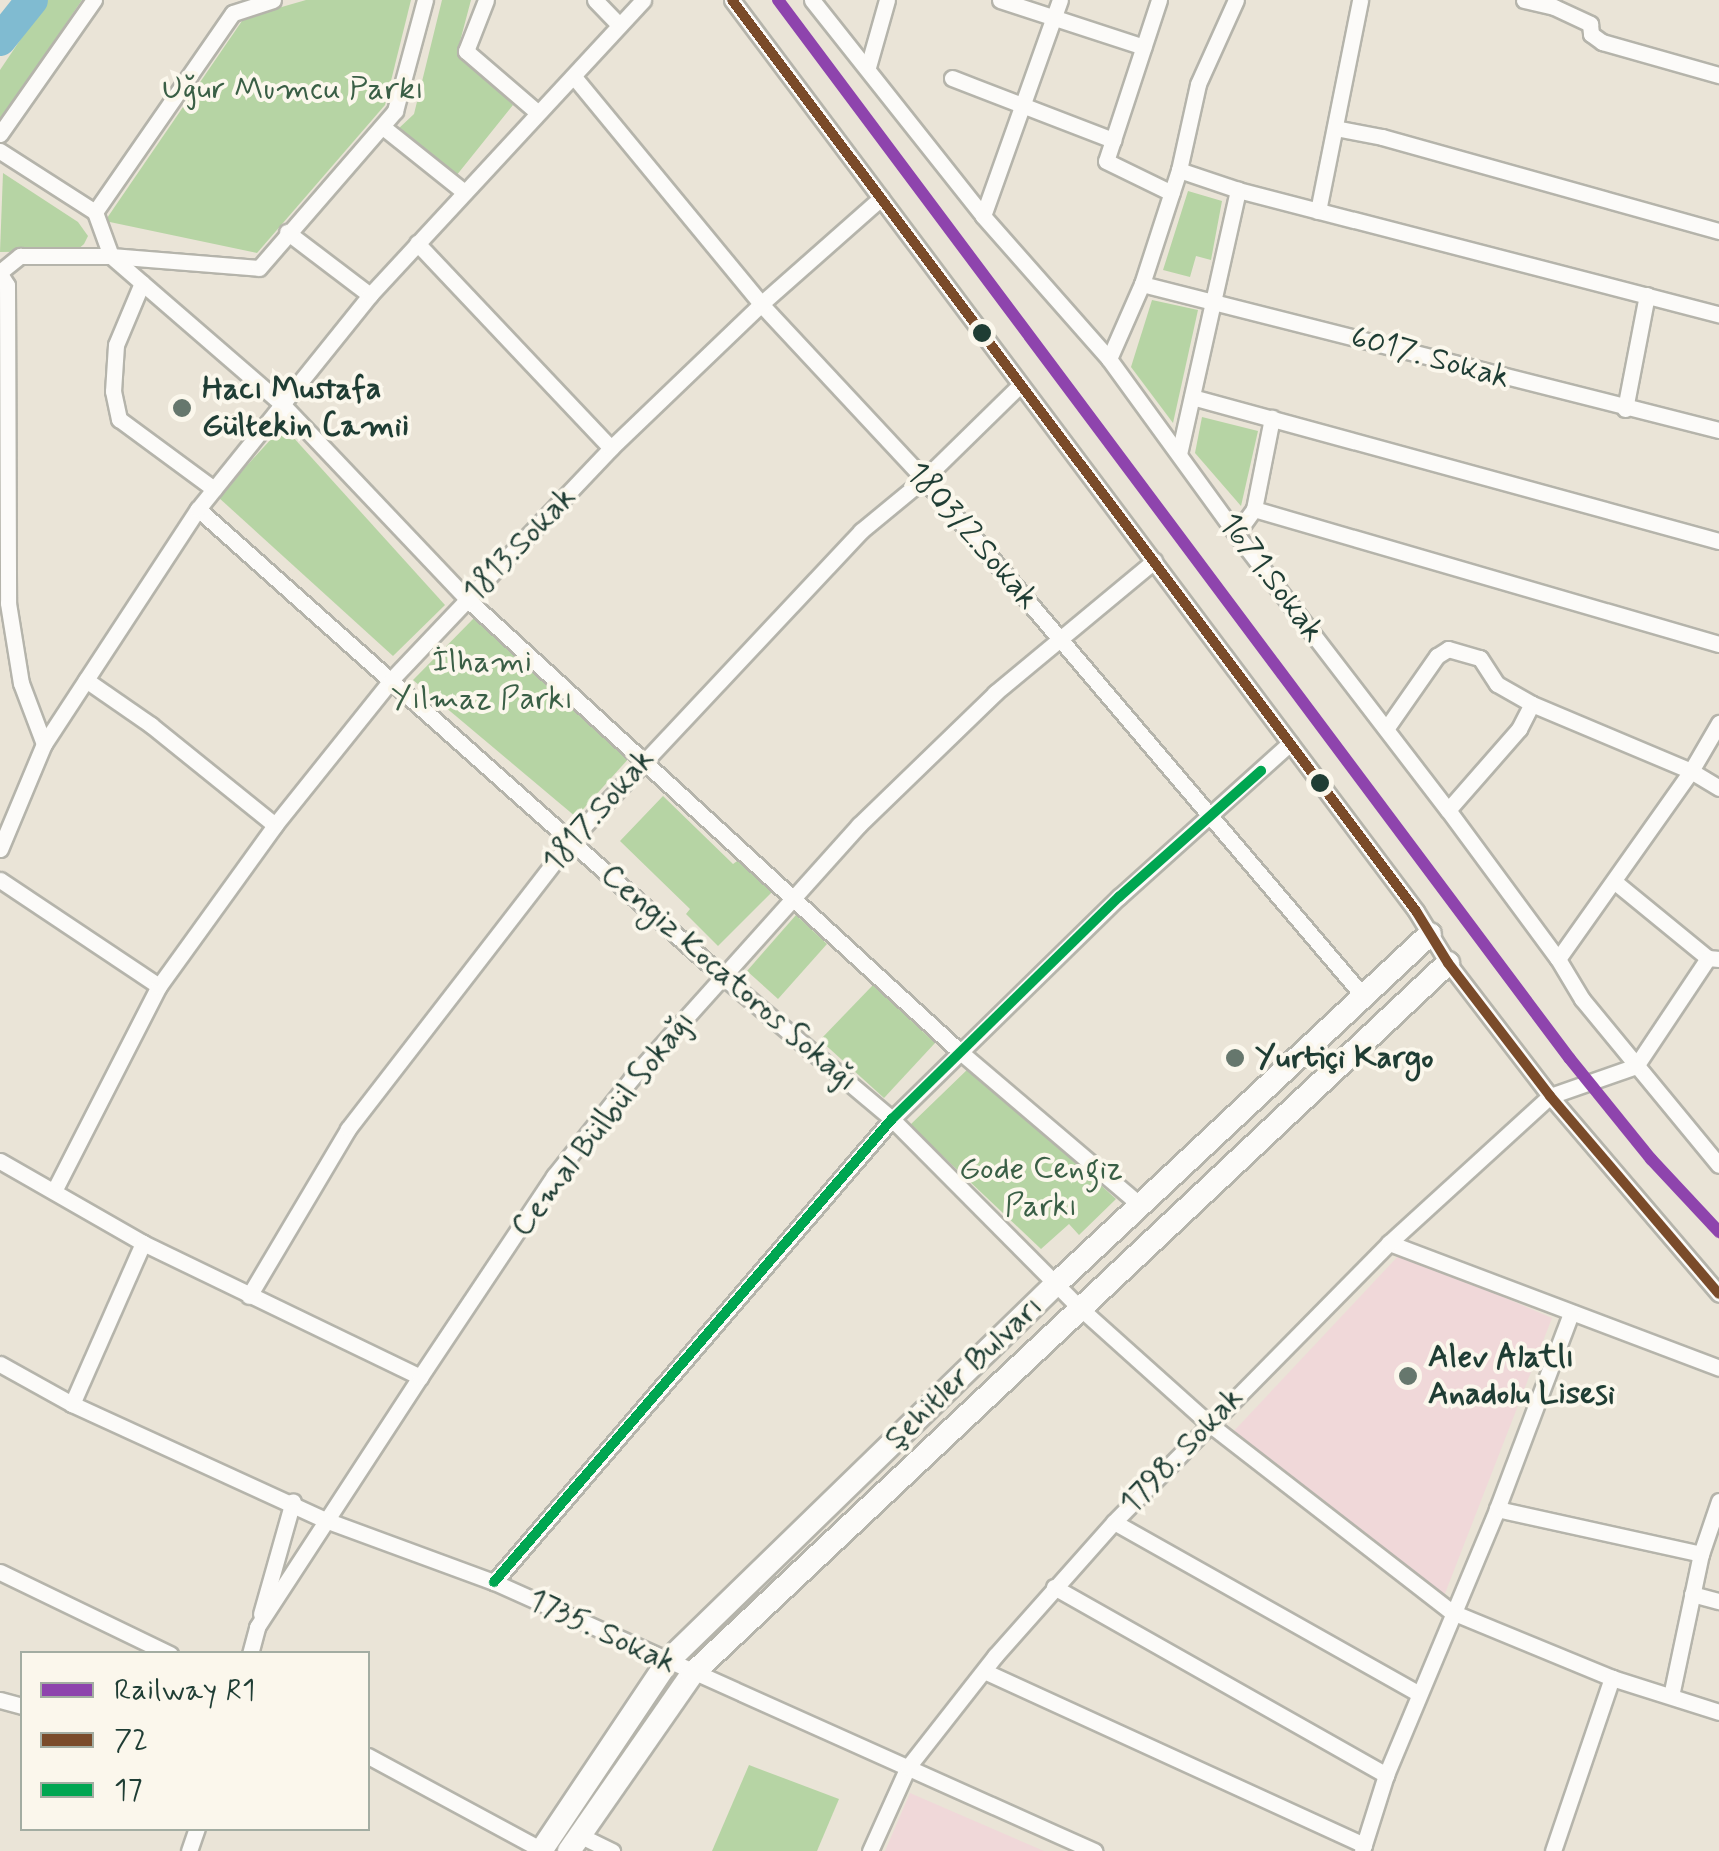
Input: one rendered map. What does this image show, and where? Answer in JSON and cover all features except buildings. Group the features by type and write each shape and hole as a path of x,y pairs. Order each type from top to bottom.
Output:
{"street":[{"path":"0,134 94,0"},
{"path":"95,212 233,13 273,0"},
{"path":"44,744 21,683 8,603 8,284 0,273 20,256 111,256 258,268 395,112 425,0"},
{"path":"486,0 466,51 537,112"},
{"path":"595,0 617,24"},
{"path":"0,849 44,744 198,508 370,295 462,191 575,78 617,24 644,0"},
{"path":"732,0 1290,743 1448,963 1550,1096 1719,1294"},
{"name":"1671.Sokak","path":"812,0 983,216 1109,359 1236,534 1448,810 1558,959 1582,999 1719,1164"},
{"path":"868,67 887,0"},
{"path":"1000,0 1144,47"},
{"path":"983,216 1060,0"},
{"path":"1159,0 1106,161 1172,193"},
{"path":"1109,359 1142,284 1172,193 1198,84 1236,0"},
{"path":"1318,211 1360,0"},
{"path":"1524,0 1554,7 1590,24 1591,34 1602,42 1719,75"},
{"name":"1803/2.Sokak","path":"575,78 761,304 924,479 1364,997"},
{"path":"952,78 1113,140"},
{"path":"382,127 462,191"},
{"path":"1335,128 1382,137 1719,231"},
{"path":"0,151 95,212 111,256 282,406 467,599 958,1050 1140,1205"},
{"path":"1179,170 1238,190 1719,314"},
{"path":"1178,454 1238,190"},
{"name":"1813.Sokak","path":"54,1191 159,986 275,825 391,680 612,448 761,304 881,198"},
{"path":"287,232 370,295"},
{"path":"417,243 612,448"},
{"path":"142,283 116,345 113,391 120,420 214,489"},
{"name":"6017. Sokak","path":"1142,284 1719,430"},
{"path":"1625,409 1647,295"},
{"name":"1817.Sokak","path":"248,1296 348,1129 571,840 643,758 860,530 924,479 1020,385"},
{"path":"1192,398 1719,541"},
{"path":"1236,534 1254,508 1272,418"},
{"name":"Cengiz Kocatoros Sokağı","path":"198,508 721,975 892,1119 1080,1308 1208,1423 1452,1612 1612,1678 1719,1712"},
{"path":"1254,508 1719,644"},
{"name":"Cemal Bülbül Sokağı","path":"257,1627 554,1176 721,975 790,897 981,706 1154,561"},
{"path":"1386,729 1438,656 1448,649 1480,658 1497,684 1532,704 1692,770 1719,788"},
{"path":"86,680 151,725 275,825"},
{"path":"1448,810 1510,741 1532,704"},
{"path":"1558,959 1692,770 1719,723"},
{"path":"494,1582 892,1119 1119,896 1290,743"},
{"path":"0,880 159,986"},
{"path":"1550,1096 1636,1066 1714,959 1614,882"},
{"name":"Şehitler Bulvarı","path":"542,1850 668,1661 1056,1284 1430,934"},
{"name":"Şehitler Bulvarı","path":"574,1843 692,1674 1448,963"},
{"name":"1798. Sokak","path":"870,1851 908,1767 1054,1587 1208,1423 1389,1243 1550,1096"},
{"path":"0,1162 143,1243 420,1377"},
{"path":"72,1404 143,1243"},
{"path":"1389,1243 1719,1368"},
{"path":"984,1671 1363,1848 1386,1775 1497,1509 1571,1313"},
{"name":"1735. Sokak","path":"0,1364 72,1404 328,1521 494,1582 1094,1851"},
{"path":"1671,1696 1700,1554 1719,1501"},
{"name":"Cemal Bülbül Sokağı","path":"251,1651 293,1502"},
{"path":"1497,1509 1700,1554"},
{"path":"1114,1522 1418,1694"},
{"path":"0,1572 164,1651"},
{"path":"1054,1587 1386,1775"},
{"path":"1692,1594 1719,1601"},
{"path":"1553,1851 1612,1678"},
{"path":"370,1757 542,1850"},
{"path":"574,1843 612,1851"}],"shaded area":[{"name":"Alev Alatlı Anadolu Lisesi","path":"1401,1253 1552,1318 1444,1596 1232,1433"},
{"path":"910,1793 1044,1851 885,1851"}],"green space":[{"path":"47,0 82,0 0,121 0,70"},
{"name":"Uğur Mumcu Parkı","path":"306,0 411,0 385,105 257,253 105,221 244,18"},
{"path":"442,0 471,0 458,49 513,105 452,181 397,130 414,114"},
{"path":"3,173 78,222 88,236 84,244 76,251 0,252"},
{"path":"1188,191 1222,201 1211,260 1196,256 1190,277 1163,270"},
{"path":"1152,300 1198,310 1173,423 1131,367"},
{"path":"1202,417 1258,431 1241,506 1195,453"},
{"path":"283,426 445,605 393,656 218,497"},
{"name":"İlhami Yılmaz Parkı","path":"476,616 630,757 576,817 413,680"},
{"path":"663,796 733,864 740,859 773,891 718,946 686,914 690,909 620,841"},
{"path":"796,915 827,944 778,999 747,971"},
{"path":"873,985 935,1043 884,1098 820,1040"},
{"name":"Gode Cengiz Parkı","path":"970,1067 1116,1199 1079,1235 1069,1224 1041,1249 910,1125"},
{"path":"749,1765 839,1799 817,1851 712,1851"}],"waterway":[{"path":"0,40 32,0"}],"rail line":[{"name":"R1","path":"778,0 1570,1059 1651,1159 1719,1232"}],"transit line":[{"name":"72","path":"732,0 1416,911 1448,963 1550,1096 1719,1294"},
{"name":"17","path":"494,1582 892,1119 1119,897 1261,771"}],"place":[{"name":"Hacı Mustafa Gültekin Camii","path":"182,408"},
{"name":"Yurtiçi Kargo","path":"1235,1058"},
{"name":"Alev Alatlı Anadolu Lisesi","path":"1408,1376"}]}
